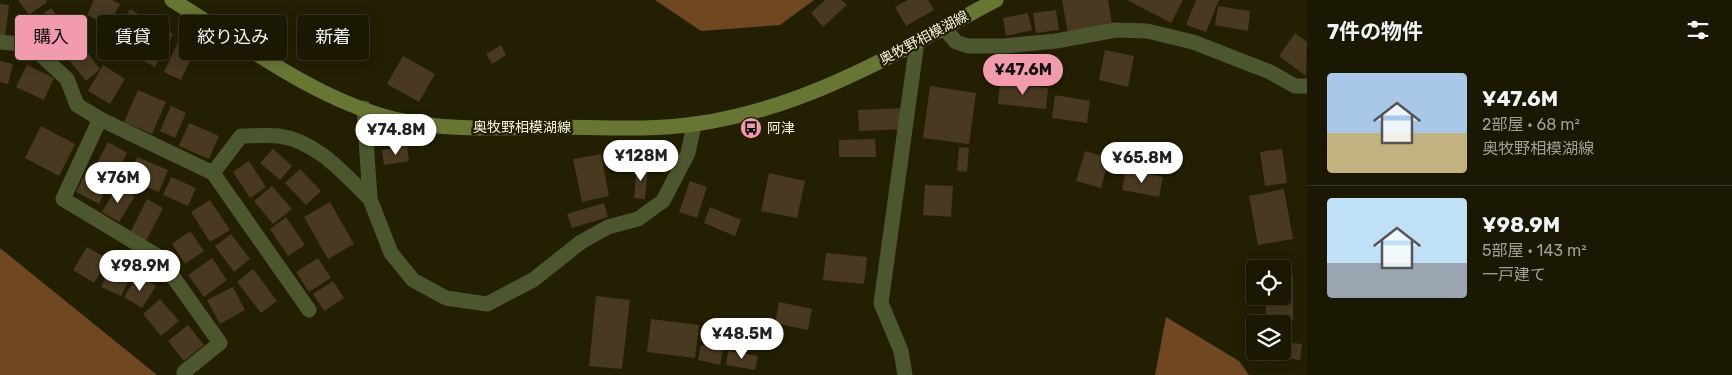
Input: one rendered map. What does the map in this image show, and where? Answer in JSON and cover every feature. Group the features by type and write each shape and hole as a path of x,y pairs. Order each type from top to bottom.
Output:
{"main road":[{"name":"奥牧野相模湖線","path":"172,0 277,67 312,86 394,119 456,128 694,124 751,114 814,93 996,0"}],"street":[{"path":"944,28 956,42 968,46 1004,46 1056,41 1116,30 1154,33 1194,42 1270,72 1295,86 1307,86"},
{"path":"0,42 30,45 67,79 77,104 100,118 213,173 309,310"},
{"path":"905,375 901,351 881,303 917,42"},
{"path":"364,108 370,199 390,253 413,280 446,298 487,304 533,280 581,242 608,226 638,219 663,201 688,153 694,124"},
{"path":"100,118 64,199 158,257 220,343 184,372"},
{"path":"213,173 241,136 280,136 300,142 319,153 370,199"}],"shaded area":[{"path":"655,0 814,0 780,25 701,31"},
{"path":"0,248 157,375 0,375"},
{"path":"1166,317 1239,361 1249,375 1155,375"}],"building":[{"path":"18,0 46,0 47,2 29,15"},
{"path":"94,0 112,0 120,4 114,15 97,15 97,20 87,15"},
{"path":"825,0 842,0 847,5 823,27 811,13"},
{"path":"908,0 928,0 934,10 906,26 895,7"},
{"path":"1062,0 1108,0 1112,24 1068,33"},
{"path":"1127,0 1183,0 1171,23"},
{"path":"1196,0 1219,0 1206,32 1186,25"},
{"path":"0,4 9,5 5,37 0,36"},
{"path":"1218,6 1250,11 1248,31 1215,25"},
{"path":"51,8 56,15 41,15"},
{"path":"130,9 140,15 127,15"},
{"path":"1056,10 1059,30 1036,33 1033,13"},
{"path":"1028,13 1032,30 1006,36 1003,18"},
{"path":"169,32 173,34 169,41"},
{"path":"1295,33 1307,42 1306,76 1279,56"},
{"path":"177,44 179,45 179,60 190,60 181,80 164,72"},
{"path":"501,45 506,55 492,64 486,54"},
{"path":"1105,50 1134,56 1128,87 1099,80"},
{"path":"87,52 100,69 86,81 69,60 87,60"},
{"path":"403,56 435,74 419,102 387,84"},
{"path":"142,60 159,60 155,67"},
{"path":"0,61 13,64 8,84 0,82"},
{"path":"27,65 54,78 44,100 16,87"},
{"path":"103,65 125,79 110,104 88,91"},
{"path":"1000,83 1048,88 1046,109 998,104"},
{"path":"930,86 976,93 969,144 923,138"},
{"path":"138,90 166,102 152,134 124,122"},
{"path":"1055,95 1090,101 1087,123 1052,118"},
{"path":"171,106 186,113 175,138 160,131"},
{"path":"905,108 906,129 859,131 858,110"},
{"path":"189,123 219,136 209,159 179,146"},
{"path":"41,126 75,144 59,176 25,158"},
{"path":"875,139 876,157 839,157 839,140"},
{"path":"108,142 127,153 116,174 97,163"},
{"path":"407,146 409,161 384,165 382,150"},
{"path":"959,147 969,148 967,172 957,171"},
{"path":"273,149 292,166 280,180 260,163"},
{"path":"1282,149 1287,183 1265,186 1260,152"},
{"path":"1085,151 1109,158 1101,188 1076,181"},
{"path":"601,154 609,196 582,202 573,159"},
{"path":"137,157 168,170 159,192 128,179"},
{"path":"249,161 266,187 250,198 233,172"},
{"path":"637,166 648,167 645,199 634,198"},
{"path":"300,169 321,191 306,205 285,183"},
{"path":"87,170 110,182 99,204 76,192"},
{"path":"1126,170 1163,177 1159,197 1122,190"},
{"path":"769,173 805,181 797,218 761,211"},
{"path":"171,177 196,188 188,206 163,195"},
{"path":"690,181 707,187 697,218 679,212"},
{"path":"118,185 135,196 119,222 102,212"},
{"path":"925,185 953,186 951,217 923,215"},
{"path":"272,186 292,209 273,224 254,201"},
{"path":"1284,189 1293,239 1258,245 1249,196"},
{"path":"147,199 163,208 146,241 130,233"},
{"path":"210,200 230,230 210,242 191,212"},
{"path":"330,202 354,244 328,259 304,217"},
{"path":"604,203 608,217 572,228 567,214"},
{"path":"710,207 741,220 735,236 704,223"},
{"path":"286,217 305,245 288,256 270,229"},
{"path":"190,231 204,251 185,264 172,244"},
{"path":"231,234 250,259 234,272 215,246"},
{"path":"87,247 108,259 94,283 73,270"},
{"path":"826,253 867,257 864,284 823,280"},
{"path":"212,258 227,280 204,297 188,275"},
{"path":"318,258 331,278 309,292 296,272"},
{"path":"111,264 132,274 121,296 101,287"},
{"path":"253,269 277,301 261,313 237,282"},
{"path":"138,275 156,286 142,308 124,297"},
{"path":"1291,276 1293,276 1293,320 1291,320 1291,315 1266,315 1266,305 1291,305"},
{"path":"333,281 344,298 324,311 313,294"},
{"path":"233,287 245,310 220,324 207,300"},
{"path":"596,296 630,300 622,369 589,366"},
{"path":"160,299 179,321 161,336 143,314"},
{"path":"779,302 812,309 808,330 775,323"},
{"path":"651,319 699,325 695,358 647,352"},
{"path":"188,325 204,345 184,361 168,341"},
{"path":"1291,343 1302,344 1300,360 1291,359"},
{"path":"701,345 723,350 720,365 698,360"},
{"path":"728,351 758,356 755,370 726,365"}],"place":[{"name":"阿津","path":"751,128"}]}
